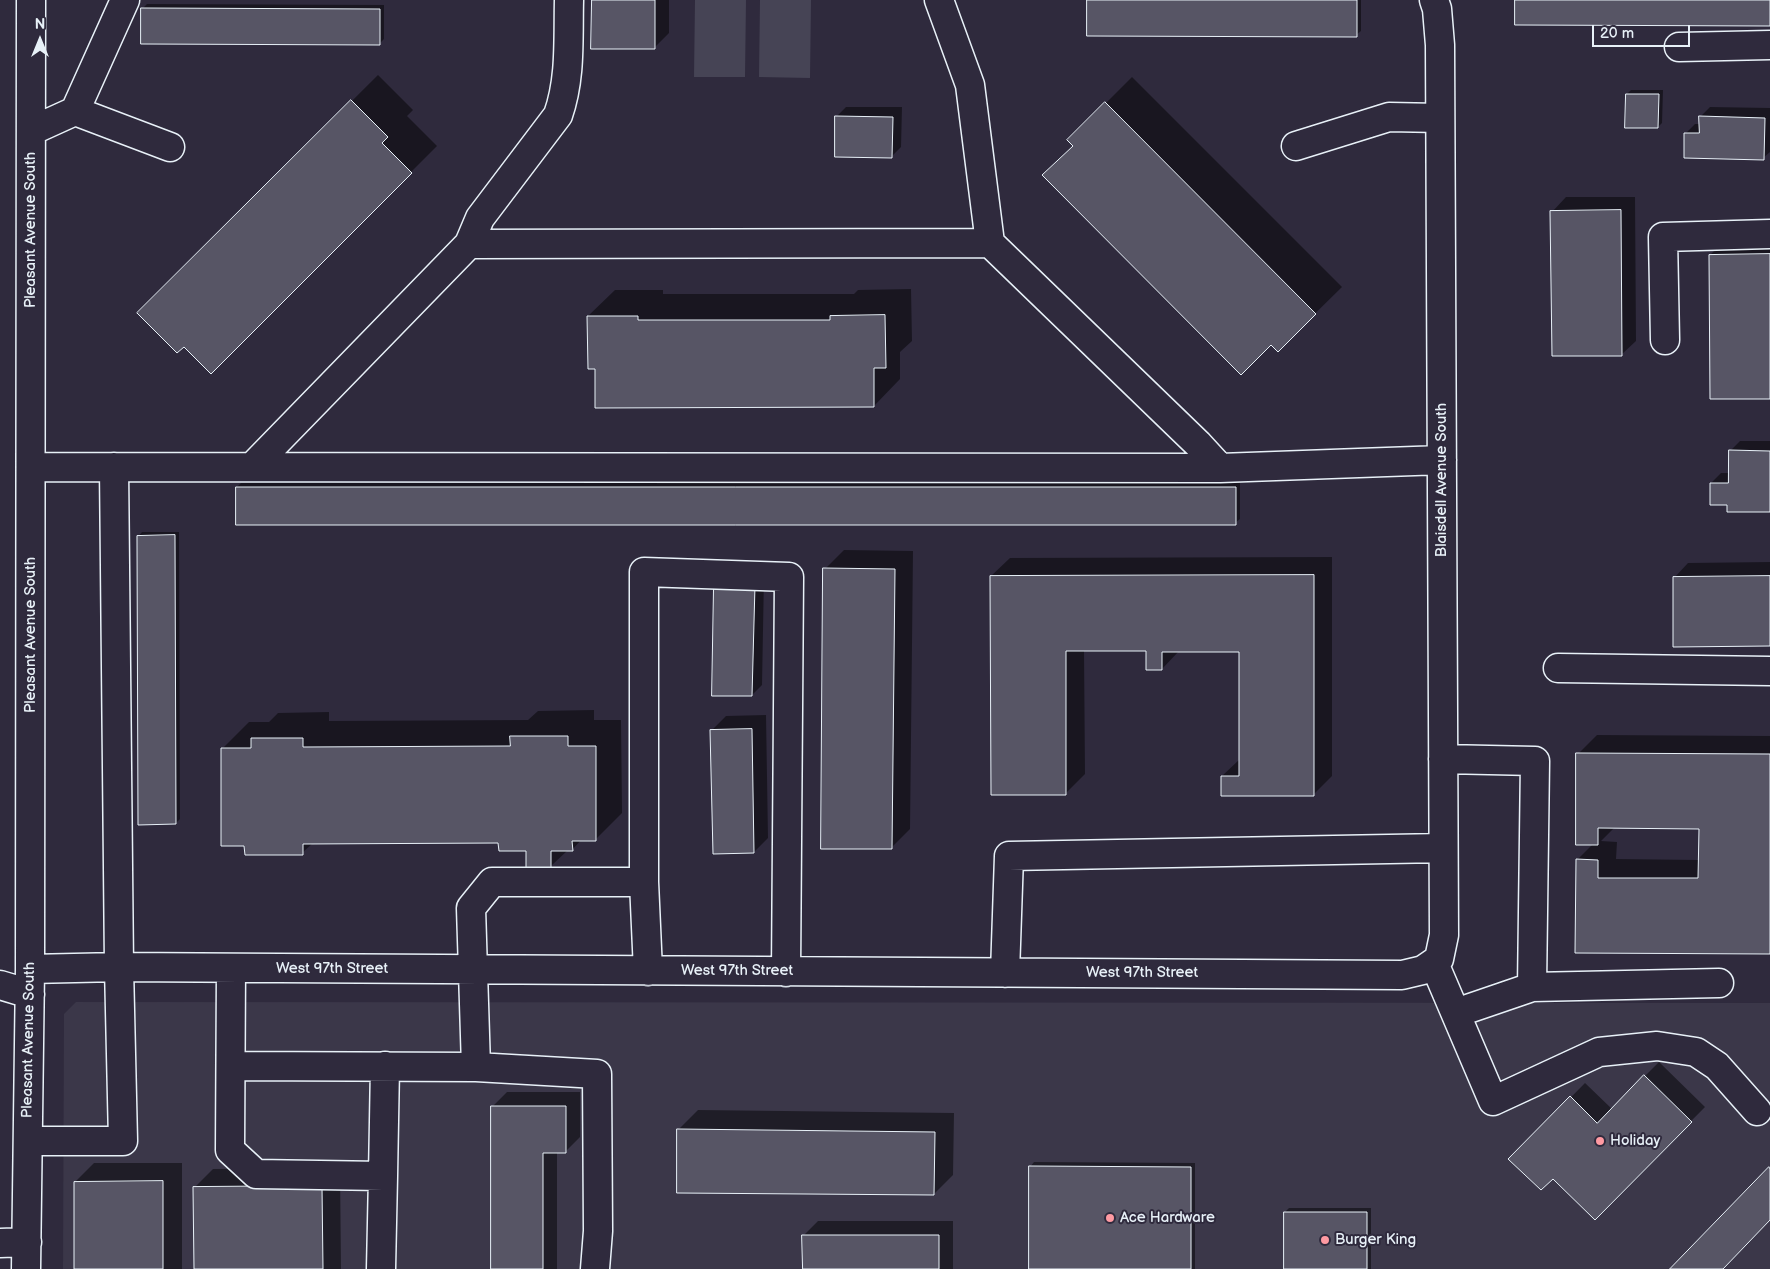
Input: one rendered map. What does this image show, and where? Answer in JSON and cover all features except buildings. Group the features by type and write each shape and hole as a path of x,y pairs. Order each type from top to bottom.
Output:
{"street":[{"name":"Pleasant Avenue South","path":"26,1269 30,981 31,0"},
{"path":"31,131 75,111 125,0"},
{"path":"253,466 469,244 480,218 558,116 564,97 568,73 568,0"},
{"path":"939,0 970,85 990,243 1191,437 1220,468"},
{"name":"Blaisdell Avenue South","path":"1434,0 1437,9 1440,45 1444,935 1436,961"},
{"path":"1679,47 1770,45"},
{"path":"75,111 170,147"},
{"path":"1296,146 1389,117 1440,118"},
{"path":"1665,340 1663,237 1770,234"},
{"path":"469,244 990,243"},
{"path":"31,468 253,466 1220,468 1442,460"},
{"path":"28,1141 123,1141 119,967 114,467"},
{"path":"648,971 644,882 644,572 789,576 786,972"},
{"path":"1558,668 1770,672"},
{"path":"1443,759 1535,761 1532,987"},
{"path":"1005,973 1009,856 1443,848"},
{"path":"476,1067 471,908 492,882 644,882"},
{"path":"1436,961 1494,1101 1599,1052 1657,1046 1696,1052 1717,1066 1757,1111"},
{"name":"West 97th Street","path":"0,986 119,967 1402,976 1423,970 1436,961"},
{"path":"231,968 230,1150 256,1174 383,1176"},
{"path":"1456,1013 1532,987 1719,982"},
{"path":"231,1066 476,1067 597,1074 598,1231 595,1269"},
{"path":"382,1269 386,1066"},
{"path":"0,1243 27,1242"}],"shaded area":[{"path":"695,0 746,0 745,77 694,77"},
{"path":"760,0 811,0 810,78 759,77"},
{"path":"76,1002 1770,1003 1770,1269 63,1269 64,1014"}],"place":[{"name":"Holiday","path":"1600,1141"},
{"name":"Ace Hardware","path":"1110,1218"},
{"name":"Burger King","path":"1325,1240"}]}
